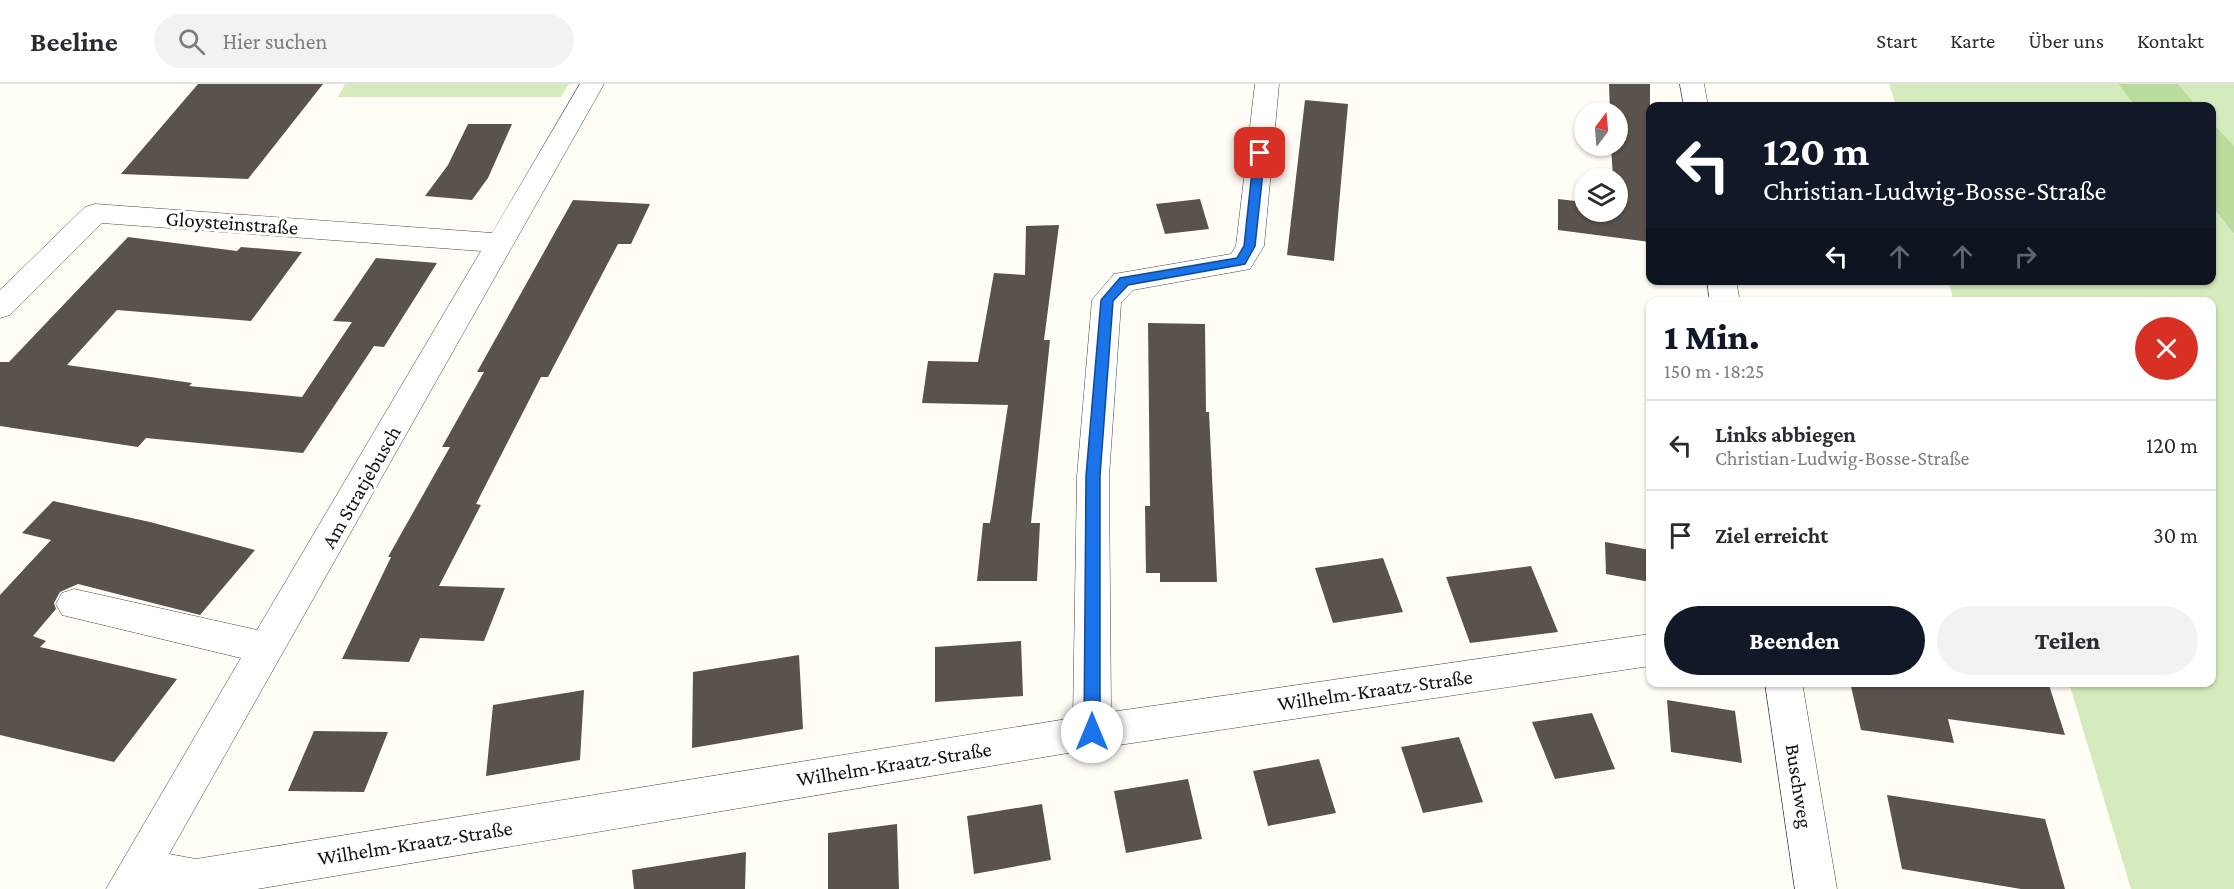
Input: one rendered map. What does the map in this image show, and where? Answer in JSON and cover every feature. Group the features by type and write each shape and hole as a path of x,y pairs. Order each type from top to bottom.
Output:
{"street":[{"name":"Am Stratjebusch","path":"134,879 592,84"},
{"path":"1092,732 1093,476 1107,300 1124,281 1240,262 1250,246 1267,84"},
{"path":"1692,84 1694,102"},
{"name":"Gloysteinstraße","path":"0,308 95,213 502,243"},
{"path":"74,604 268,648"},
{"name":"Wilhelm-Kraatz-Straße","path":"134,879 196,879 1092,732 1646,651"},
{"name":"Buschweg","path":"1784,687 1816,889"}],"green space":[{"path":"345,84 569,84 561,97 338,97"},
{"path":"1889,84 2118,84 2132,102 1895,102"},
{"path":"2118,84 2178,84 2194,102 2132,102"},
{"path":"2178,84 2234,84 2234,146 2216,126 2216,102 2194,102"},
{"path":"2216,126 2234,146 2234,234 2216,211"},
{"path":"2216,211 2234,234 2234,889 2131,889 2070,687 2216,687 2216,297 1953,297 1949,285 2216,285"}],"building":[{"path":"198,84 323,84 248,179 121,174"},
{"path":"1609,84 1650,84 1650,102 1646,102 1646,241 1558,230 1558,199 1574,201 1574,222 1628,222 1628,168 1612,168 1612,156 1628,156 1628,102 1610,102"},
{"path":"1305,100 1348,104 1334,261 1287,255"},
{"path":"468,124 512,124 488,178 472,200 425,196 448,165"},
{"path":"1200,199 1209,229 1165,234 1156,204"},
{"path":"573,200 650,204 631,244 618,244 548,377 541,377 476,504 481,505 439,586 505,588 484,641 420,638 409,662 342,659 391,557 388,557 450,447 442,447 484,372 477,372"},
{"path":"1059,225 1044,340 1050,340 1031,523 1040,523 1037,581 977,581 983,523 990,523 1008,405 922,403 928,361 978,362 994,273 1025,275 1026,226"},
{"path":"128,237 237,251 241,247 302,252 251,321 117,310 67,365 192,383 189,386 302,397 352,322 333,321 376,258 437,263 384,347 374,346 303,453 146,438 138,447 0,426 0,362 9,362"},
{"path":"1148,323 1205,324 1206,412 1209,412 1217,582 1160,582 1160,573 1146,573 1145,506 1150,506"},
{"path":"53,501 150,522 255,550 200,615 78,584 60,592 54,603 56,609 33,636 46,641 40,647 177,679 114,762 0,735 0,595 51,540 22,533"},
{"path":"1605,542 1646,549 1646,581 1606,574"},
{"path":"1383,558 1403,612 1333,623 1315,568"},
{"path":"1531,566 1558,632 1470,643 1446,577"},
{"path":"1021,641 1023,696 935,702 935,647"},
{"path":"799,655 803,729 692,748 693,672"},
{"path":"1851,687 2050,687 2065,735 1948,719 1954,743 1861,730"},
{"path":"584,690 580,760 486,776 493,705"},
{"path":"1667,700 1735,711 1742,763 1671,752"},
{"path":"1592,713 1615,769 1555,779 1532,722"},
{"path":"314,731 388,732 364,792 288,791"},
{"path":"1459,737 1483,802 1423,813 1401,747"},
{"path":"1319,759 1336,813 1268,826 1253,771"},
{"path":"1188,779 1202,839 1126,853 1114,791"},
{"path":"1887,795 2045,819 2065,889 2021,889 1902,869"},
{"path":"1042,804 1051,860 974,874 967,816"},
{"path":"897,824 899,889 828,889 828,833"},
{"path":"746,852 745,889 634,889 632,870"}],"route":[{"path":"1092,732 1093,476 1107,300 1124,281 1240,262 1250,246 1260,153"}]}
